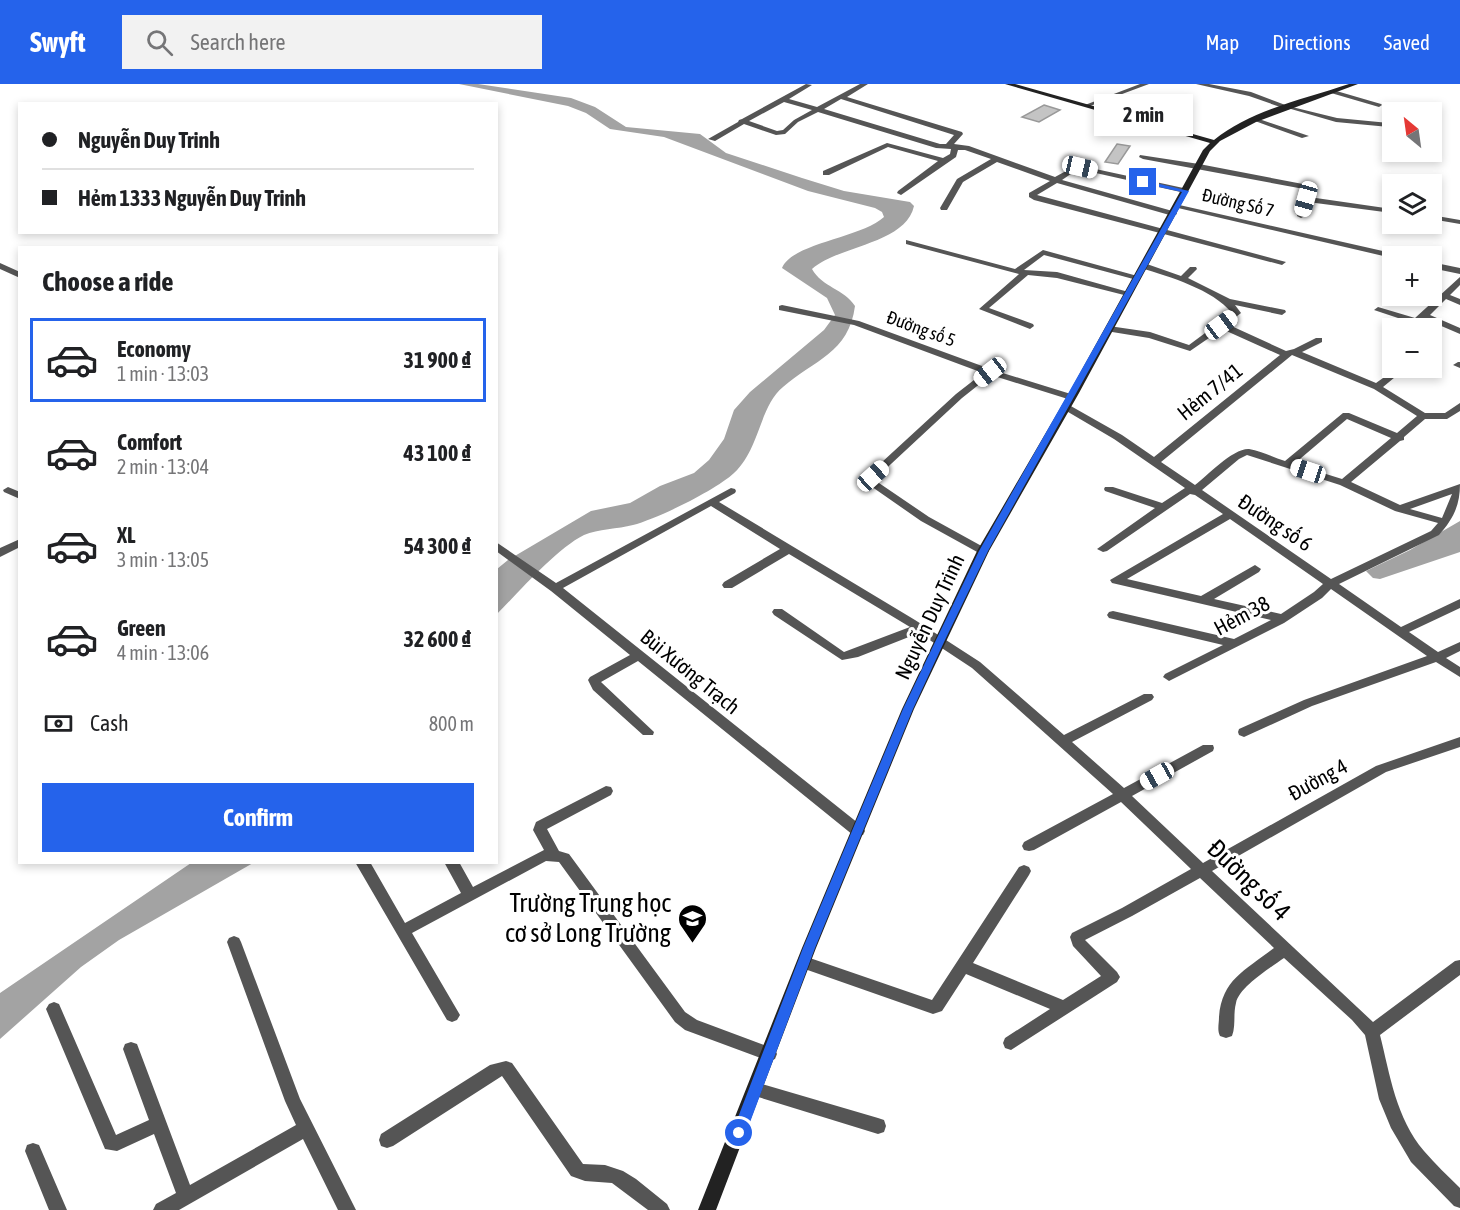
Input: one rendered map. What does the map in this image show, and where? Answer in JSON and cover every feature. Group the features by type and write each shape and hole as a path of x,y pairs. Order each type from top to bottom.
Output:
{"main road":[{"path":"1008,84 1213,142 1257,120 1355,84"},
{"name":"Nguyễn Duy Trinh","path":"707,1210 804,962 908,709 940,640 983,551 1069,402 1213,142"}],"street":[{"path":"741,121 781,133 818,109 865,84"},
{"path":"1088,105 1146,84"},
{"path":"1199,84 1223,86 1329,119 1382,124"},
{"path":"712,139 809,85"},
{"path":"1333,92 1379,105"},
{"path":"841,96 958,133 951,147 953,155 902,192"},
{"name":"Đường Số 7","path":"783,99 997,159 1055,180 1176,210 1382,253"},
{"path":"1151,123 1176,102"},
{"path":"1257,120 1305,136"},
{"path":"826,173 887,145 944,160"},
{"path":"1143,156 1308,187"},
{"path":"944,207 960,181 997,159"},
{"path":"1185,191 1080,167 1074,168 1033,196 1163,233 1282,262"},
{"path":"1301,216 1309,177"},
{"path":"1306,199 1382,210"},
{"path":"1442,219 1460,222"},
{"path":"909,242 1017,271 1057,274 1128,293"},
{"path":"1017,271 1043,252 1137,277"},
{"path":"0,266 18,275"},
{"path":"1144,266 1183,279 1227,301 1282,312"},
{"path":"1442,267 1460,271"},
{"path":"1183,279 1193,268"},
{"path":"1028,271 983,309 1030,326"},
{"path":"1378,310 1416,321 1446,296 1460,280"},
{"path":"1446,296 1460,302"},
{"path":"1109,329 1150,335 1190,348 1237,313 1227,301"},
{"name":"Đường số 5","path":"782,308 859,325 1069,402"},
{"path":"1424,316 1460,331"},
{"path":"1221,325 1377,387 1423,416 1447,416 1460,406"},
{"name":"Hẻm 7/41","path":"1153,463 1290,352 1318,340"},
{"path":"983,551 925,519 870,482 873,476 959,396 990,372"},
{"path":"1377,387 1389,378"},
{"name":"Đường số 6","path":"1069,402 1153,463 1460,673"},
{"path":"1287,464 1346,416 1400,438"},
{"path":"1344,483 1400,438 1423,416"},
{"path":"1103,549 1163,507 1192,490 1235,457 1247,452 1344,483 1399,509 1445,522 1458,488"},
{"path":"1399,509 1458,488"},
{"path":"1109,489 1163,507"},
{"path":"8,490 18,495"},
{"path":"550,584 731,491"},
{"name":"Đường số 4","path":"712,502 787,550 940,640 990,676 1203,869 1284,949 1357,1015 1372,1032"},
{"path":"1229,515 1117,577 1119,582 1281,618"},
{"name":"Hẻm 38","path":"1169,677 1281,618 1322,594 1329,584 1435,533 1445,522"},
{"path":"0,553 18,543"},
{"name":"Bùi Xương Trạch","path":"498,546 550,584 858,831"},
{"path":"728,585 787,550"},
{"path":"1201,601 1255,569"},
{"path":"1400,632 1460,603"},
{"path":"778,612 843,656 920,628"},
{"path":"1113,615 1232,643"},
{"path":"1244,732 1308,703 1437,657 1460,646"},
{"path":"639,655 594,680 597,687 648,732"},
{"path":"1063,741 1148,697"},
{"name":"Đường 4","path":"1064,1008 1112,977 1077,942 1077,937 1381,769 1460,742"},
{"path":"1029,846 1208,748"},
{"path":"554,855 540,830 541,826 606,792"},
{"path":"403,931 544,855 564,858 680,1017 691,1025 769,1054"},
{"path":"363,864 452,1015"},
{"path":"452,864 470,895"},
{"path":"804,962 933,1007 937,1005 1024,871"},
{"path":"234,942 292,1101 347,1210"},
{"path":"1226,1031 1228,1002 1235,987 1284,949"},
{"path":"962,965 1064,1008"},
{"path":"1460,966 1372,1032 1387,1099 1397,1123 1417,1156 1460,1200"},
{"path":"1011,1043 1064,1008"},
{"path":"54,1009 111,1143 117,1143 159,1123"},
{"path":"131,1049 186,1197"},
{"path":"387,1140 496,1070 506,1068 577,1170 586,1175 606,1173 617,1176 661,1210"},
{"path":"755,1089 878,1125"},
{"path":"162,1210 306,1128"},
{"path":"33,1151 58,1210"}],"shaded area":[{"path":"459,84 478,84 571,98 595,107 626,127 700,134 726,153 844,191 910,202 914,206 908,219 898,229 885,237 823,261 812,269 821,280 845,296 855,306 851,322 846,335 838,345 775,395 749,452 734,473 686,503 656,517 633,525 595,531 573,541 550,560 498,613 498,568 508,560 591,511 630,503 660,486 694,473 709,460 724,439 734,410 750,392 824,330 835,315 827,298 782,268 788,259 813,246 860,230 884,217 882,212 875,208 808,191 664,137 610,129 586,113 568,106"},
{"path":"1460,521 1460,552 1380,579 1373,578 1366,571 1410,550"},
{"path":"190,864 251,864 119,940 81,967 0,1039 0,993"}],"building":[{"path":"1044,105 1060,110 1039,122 1022,117"},
{"path":"1117,144 1130,146 1118,164 1105,162"}],"place":[{"name":"Trường Trung học cơ sở Long Trường","path":"692,944"}],"route":[{"path":"739,1133 809,948 908,709 940,640 983,551 1074,393 1185,191 1143,182"}]}
